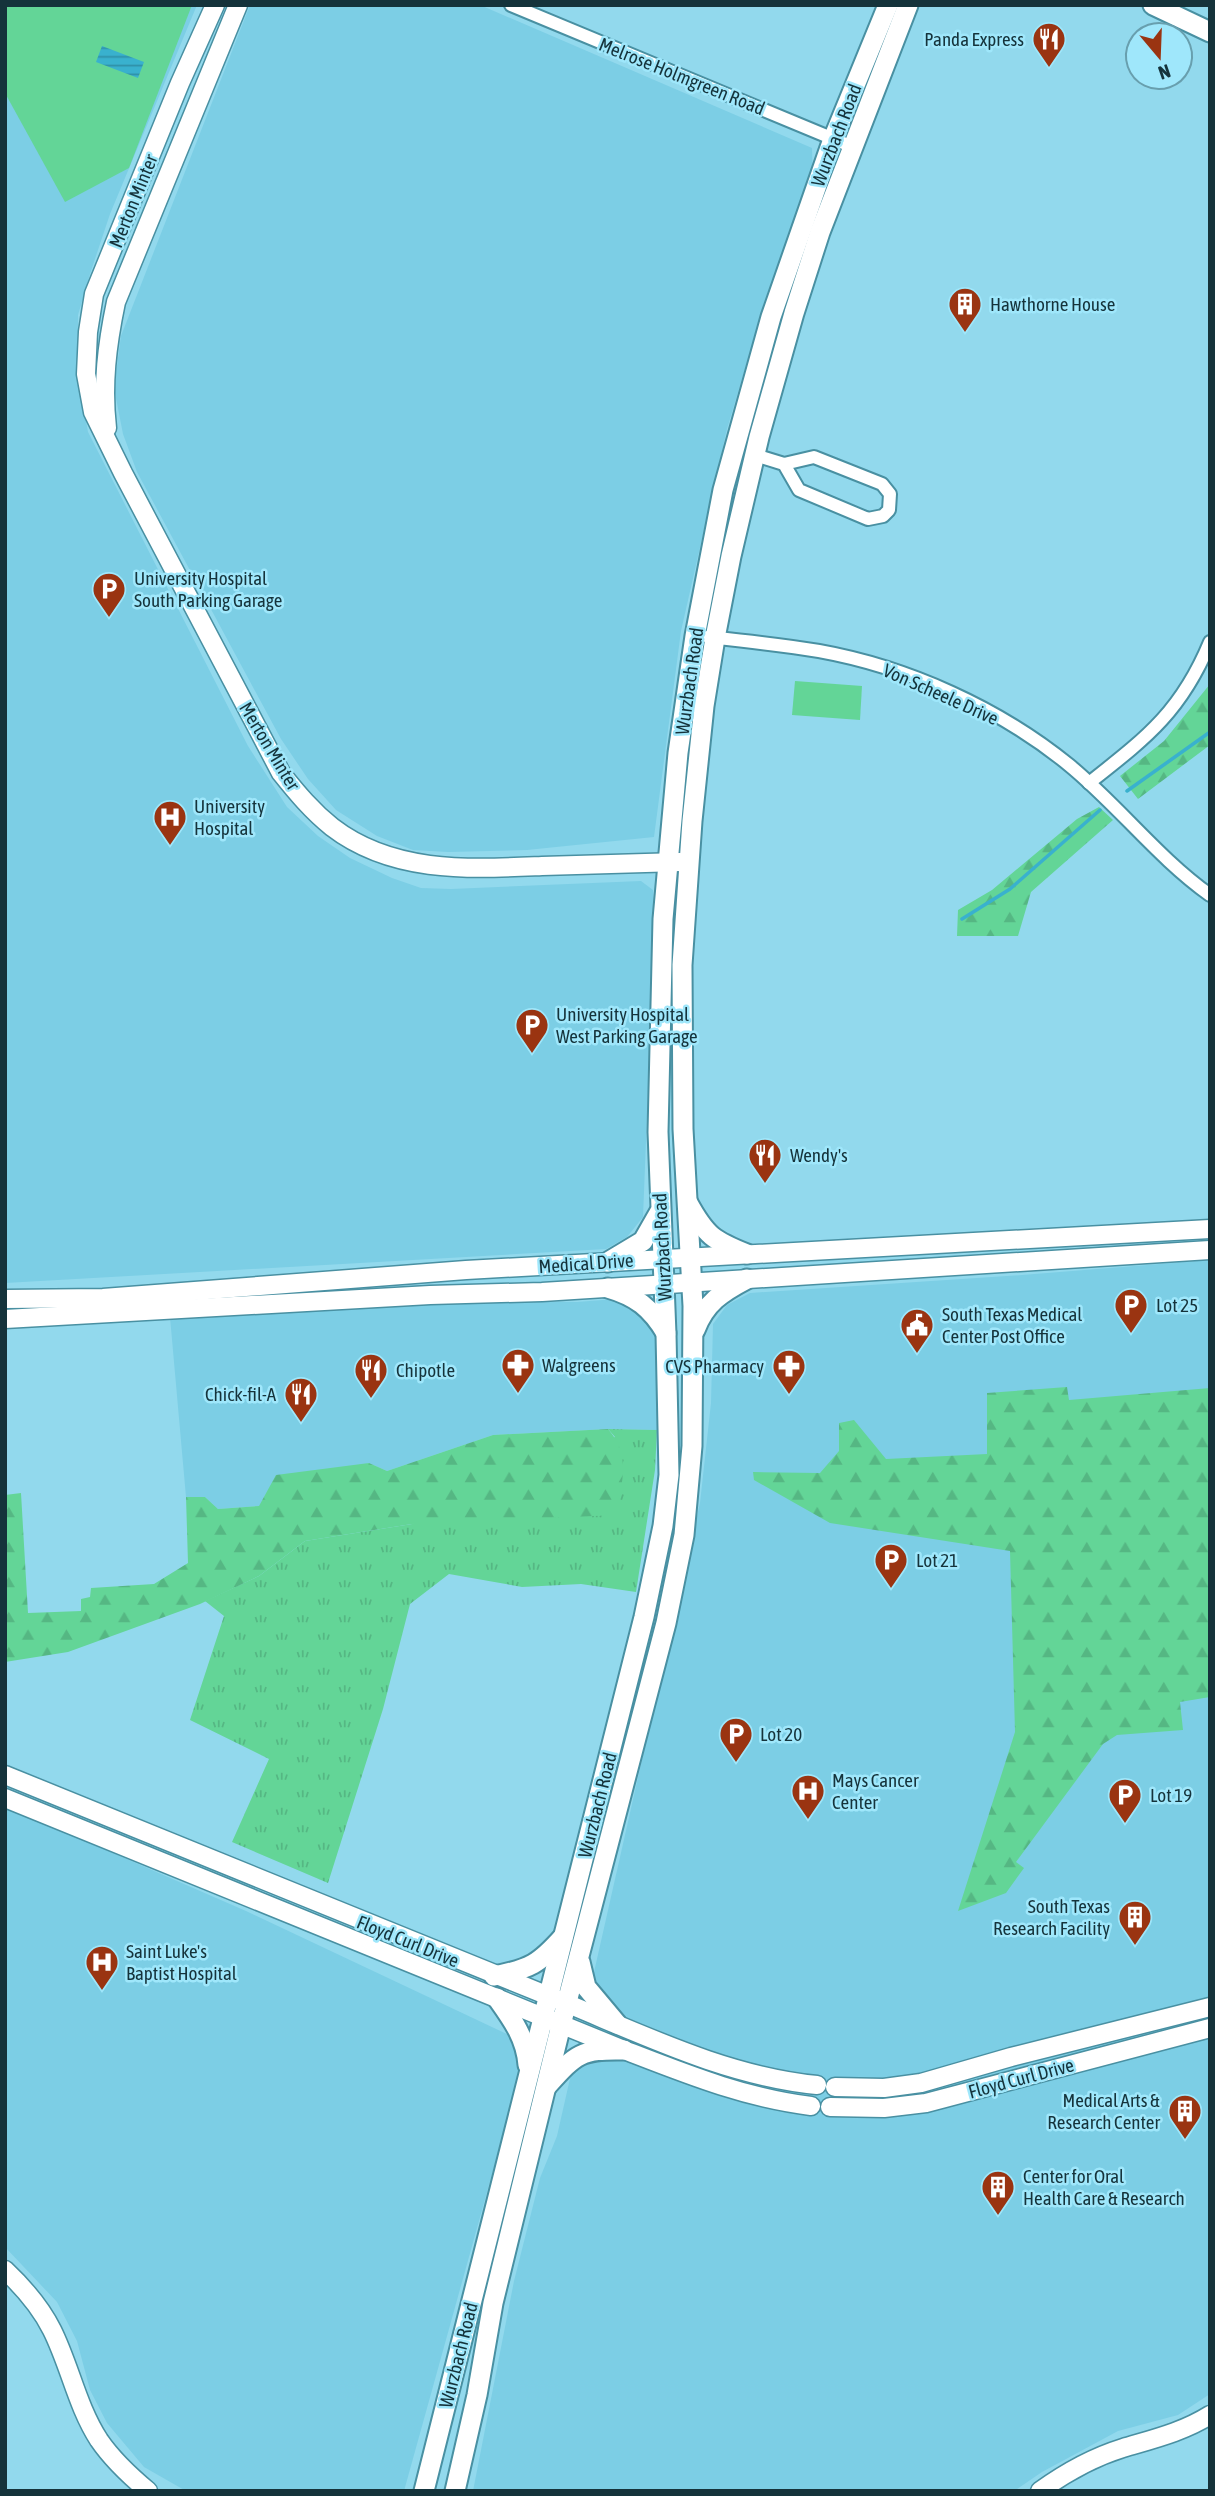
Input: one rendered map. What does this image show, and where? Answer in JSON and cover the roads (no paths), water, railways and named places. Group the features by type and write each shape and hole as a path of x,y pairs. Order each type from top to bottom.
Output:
{"main road":[{"name":"Wurzbach Road","path":"424,2491 529,2075 558,2000 564,1936 644,1617 663,1526 669,1475 658,1126 661,960 678,753 695,636 723,490 771,317 833,139 888,5"},
{"name":"Wurzbach Road","path":"558,2000 580,1958 666,1623 684,1535 692,1446 693,1335 683,1129 682,965 704,706 731,556 794,313 820,232 908,5"},
{"path":"1162,7 1210,32"},
{"path":"686,1199 703,1229 712,1238 747,1254"},
{"path":"608,1262 643,1241 660,1212"},
{"path":"693,1335 699,1319 714,1298 747,1279"},
{"path":"608,1287 627,1293 647,1307 666,1334"},
{"path":"495,1976 532,1966 564,1936"},
{"path":"580,1958 586,1987 617,2024"},
{"path":"497,1998 513,2019 524,2043 529,2075"},
{"name":"Wurzbach Road","path":"455,2491 477,2395 493,2303 546,2087 552,2021"},
{"path":"546,2087 583,2053 595,2050 624,2050"}],"street":[{"name":"Merton Minter","path":"215,5 180,83 94,295 88,332 86,374 93,412 122,473 281,773 305,803 334,828 370,849 414,863 458,869 689,862"},
{"name":"Merton Minter","path":"109,443 103,397 107,344 116,302 238,5"},
{"name":"Melrose Holmgreen Road","path":"511,5 853,147"},
{"path":"755,456 784,464 814,457 882,484 890,494 889,510 883,516 868,519 799,491 784,464"},
{"name":"Von Scheele Drive","path":"695,636 819,651 870,663 916,678 978,706 1030,738 1089,783 1183,875 1210,895"},
{"path":"1089,783 1163,721 1186,691 1210,642"},
{"name":"Medical Drive","path":"5,1299 103,1297 690,1256 1210,1229"},
{"name":"Medical Drive","path":"5,1319 691,1283 1210,1251"},
{"name":"Floyd Curl Drive","path":"5,1776 726,2067 791,2082 884,2088 921,2082 1210,2007"},
{"name":"Floyd Curl Drive","path":"5,1798 720,2087 788,2103 811,2105"},
{"path":"1126,2028 1131,2049"},
{"name":"Floyd Curl Drive","path":"830,2108 884,2108 926,2103 1210,2028"},
{"path":"884,2088 884,2108"},
{"path":"5,2270 34,2302 52,2331 83,2409 100,2440 120,2465 148,2491"},
{"path":"1040,2491 1089,2461 1171,2434 1210,2415"}],"waterway":[{"path":"1127,791 1210,732"},
{"path":"962,919 1010,889 1100,810"}],"place":[{"name":"Panda Express","path":"1049,69"},
{"name":"Hawthorne House","path":"965,334"},
{"name":"University Hospital South Parking Garage","path":"109,619"},
{"name":"University Hospital","path":"170,847"},
{"name":"University Hospital West Parking Garage","path":"532,1055"},
{"name":"Wendy's","path":"765,1185"},
{"name":"Lot 25","path":"1131,1335"},
{"name":"South Texas Medical Center Post Office","path":"917,1355"},
{"name":"Walgreens","path":"518,1395"},
{"name":"CVS Pharmacy","path":"789,1396"},
{"name":"Chipotle","path":"371,1400"},
{"name":"Chick-fil-A","path":"301,1424"},
{"name":"Lot 21","path":"891,1590"},
{"name":"Lot 20","path":"736,1764"},
{"name":"Mays Cancer Center","path":"808,1821"},
{"name":"Lot 19","path":"1125,1825"},
{"name":"South Texas Research Facility","path":"1135,1947"},
{"name":"Saint Luke's Baptist Hospital","path":"102,1992"},
{"name":"Medical Arts & Research Center","path":"1185,2141"},
{"name":"Center for Oral Health Care & Research","path":"998,2217"}]}
